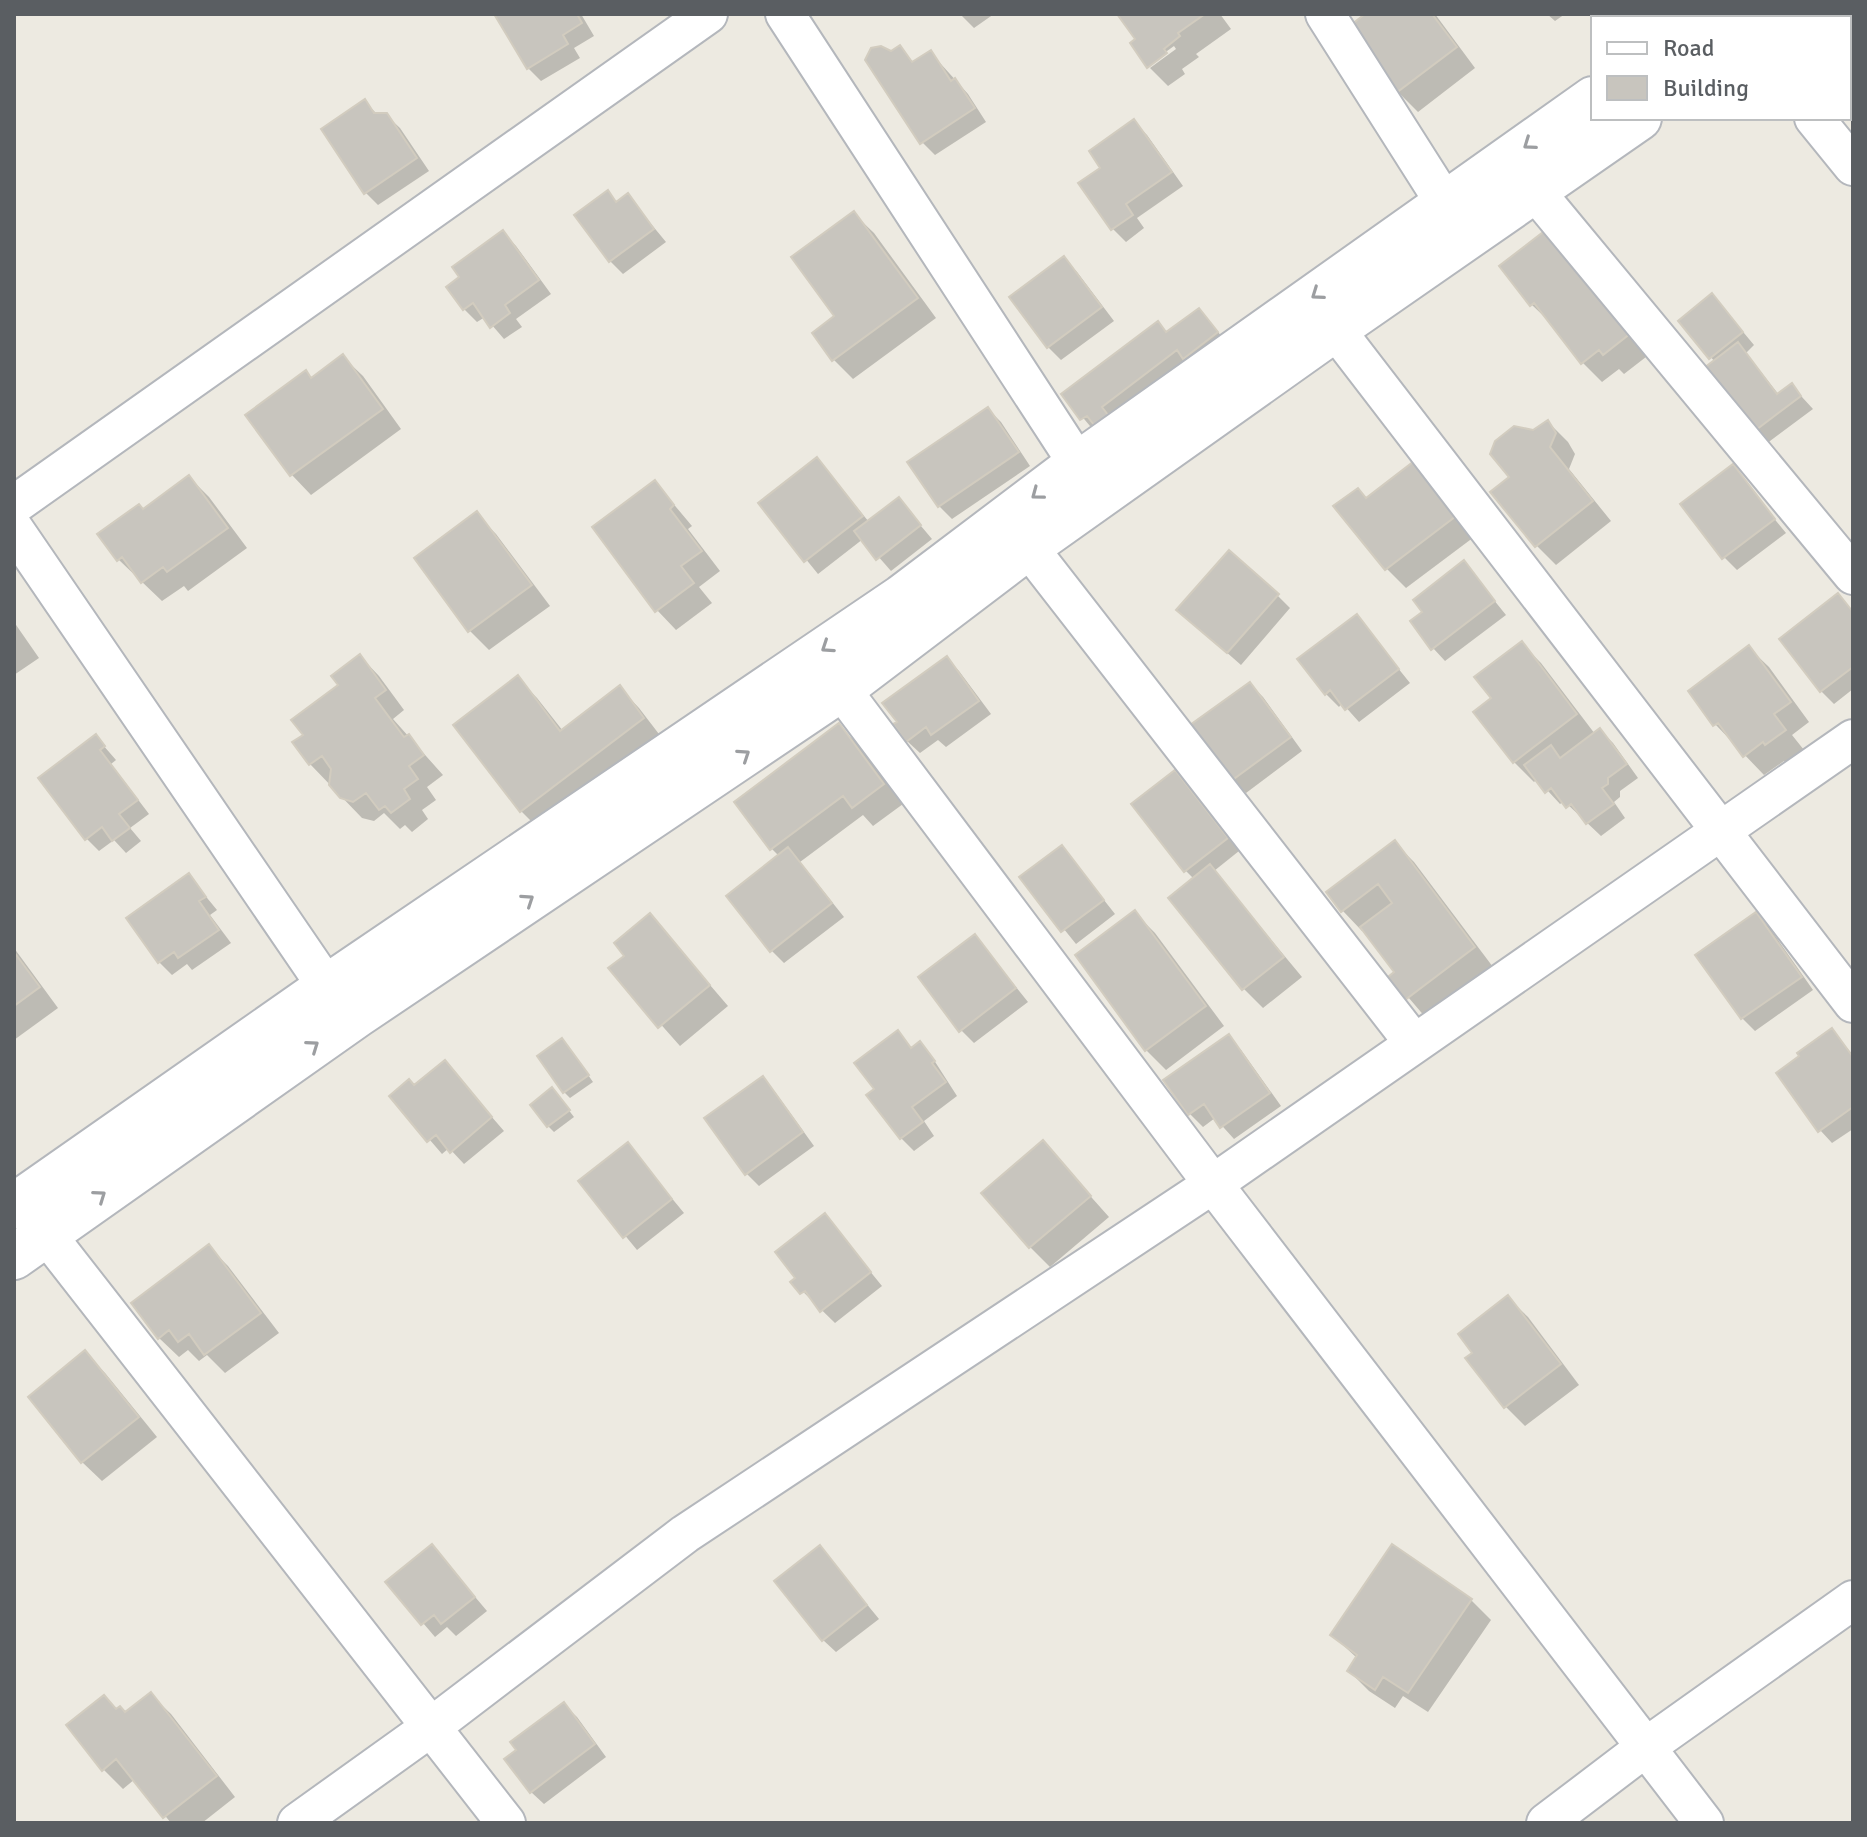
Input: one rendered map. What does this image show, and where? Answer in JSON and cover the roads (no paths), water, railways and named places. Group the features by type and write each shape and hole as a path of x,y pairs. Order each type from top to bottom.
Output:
{"street":[{"path":"14,505 708,14"},
{"path":"785,14 1093,478"},
{"path":"1325,14 1445,203"},
{"path":"342,1001 841,689 1028,547 1093,478 1445,203 1591,100"},
{"path":"506,1823 431,1727 25,1232 902,597 1335,329 1636,120"},
{"path":"1816,120 1853,166"},
{"path":"1534,190 1853,575"},
{"path":"1335,329 1853,1003"},
{"path":"14,529 342,1001"},
{"path":"1028,547 1414,1043"},
{"path":"841,689 1213,1184 1704,1823"},
{"path":"297,1823 431,1727 685,1534 1213,1184 1853,739"},
{"path":"1546,1823 1646,1747 1853,1600"}]}
